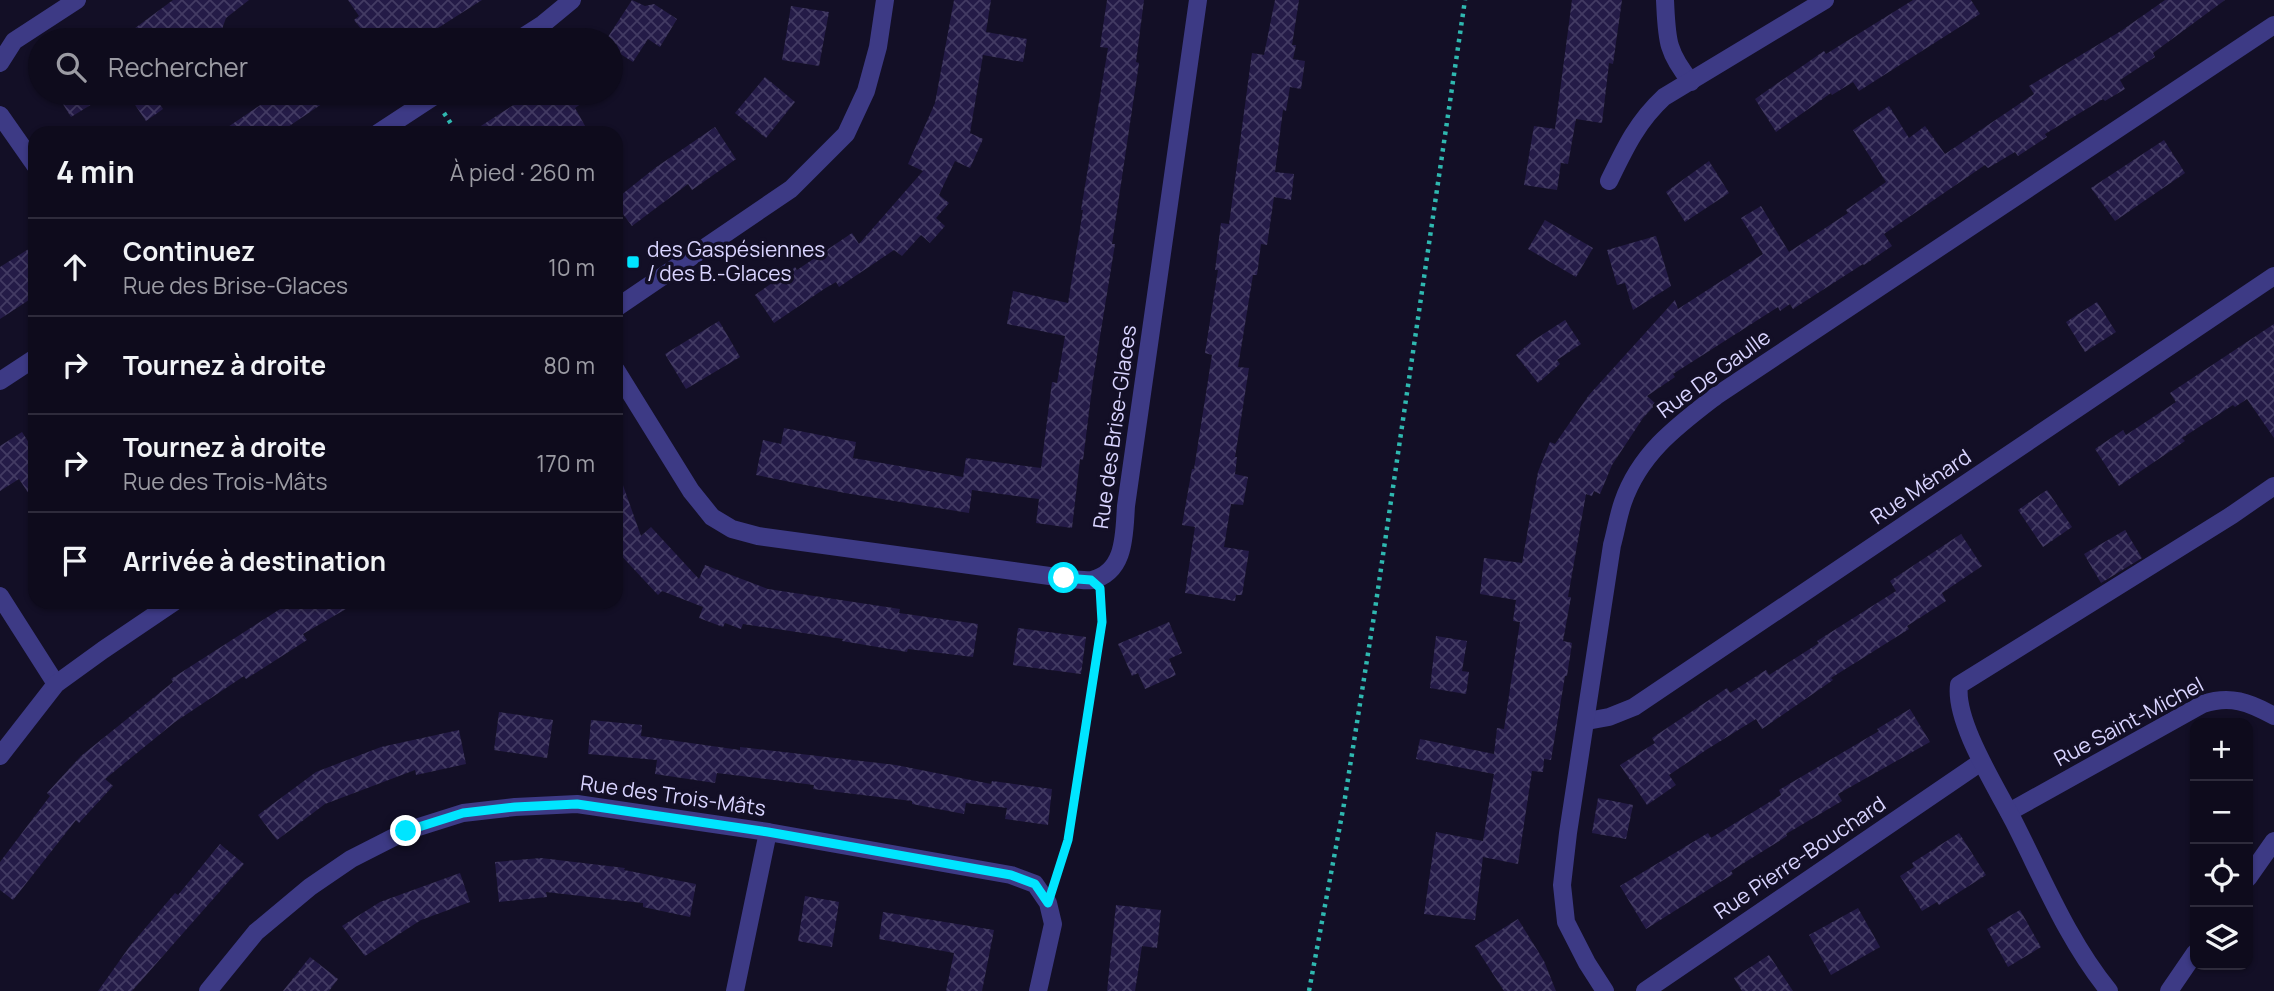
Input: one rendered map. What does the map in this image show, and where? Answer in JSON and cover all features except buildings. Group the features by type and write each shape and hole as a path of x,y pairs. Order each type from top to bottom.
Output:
{"street":[{"path":"34,28 77,0"},
{"path":"537,28 572,0"},
{"path":"623,303 792,189 845,134 866,91 878,47 886,0"},
{"name":"Rue des Brise-Glaces","path":"1091,580 1111,570 1122,550 1198,0"},
{"path":"1665,0 1667,34 1674,61 1691,82"},
{"path":"1609,181 1630,138 1647,113 1664,97 1825,0"},
{"name":"Rue De Gaulle","path":"1605,991 1566,922 1562,886 1612,545 1623,501 1641,465 1657,444 1716,396 2274,25"},
{"path":"0,63 14,41 28,32"},
{"path":"389,126 421,105"},
{"path":"0,115 28,155"},
{"name":"Rue Ménard","path":"1587,720 1609,717 1634,708 2274,276"},
{"path":"0,381 28,363"},
{"path":"623,381 691,491 712,517 732,528 771,538 1091,580"},
{"path":"2109,991 2091,969 2072,936 1981,762 1957,698 1959,685 2274,486"},
{"path":"0,596 57,684"},
{"path":"0,756 57,684 164,609"},
{"name":"Rue Saint-Michel","path":"2009,812 2203,704 2218,699 2233,700 2251,704 2274,716"},
{"name":"Rue Pierre-Bouchard","path":"1645,991 1981,762"},
{"name":"Rue des Trois-Mâts","path":"208,991 256,932 310,887 351,859 406,831 463,813 515,807 577,804 768,832 1011,875 1035,884 1048,903"},
{"path":"735,991 768,832"},
{"path":"2253,871 2274,841"},
{"path":"1038,991 1054,924 1048,903"},
{"path":"2169,991 2190,960"}],"path":[{"path":"1309,991 1374,617 1465,0"},
{"path":"1048,903 1068,840 1102,622 1100,588 1091,580"}],"place":[{"name":"des Gaspésiennes / des B.-Glaces","path":"633,262"}],"route":[{"path":"406,831 463,813 577,804 768,832 1011,875 1035,884 1048,903 1068,840 1102,622 1100,588 1091,580 1064,578"}]}
